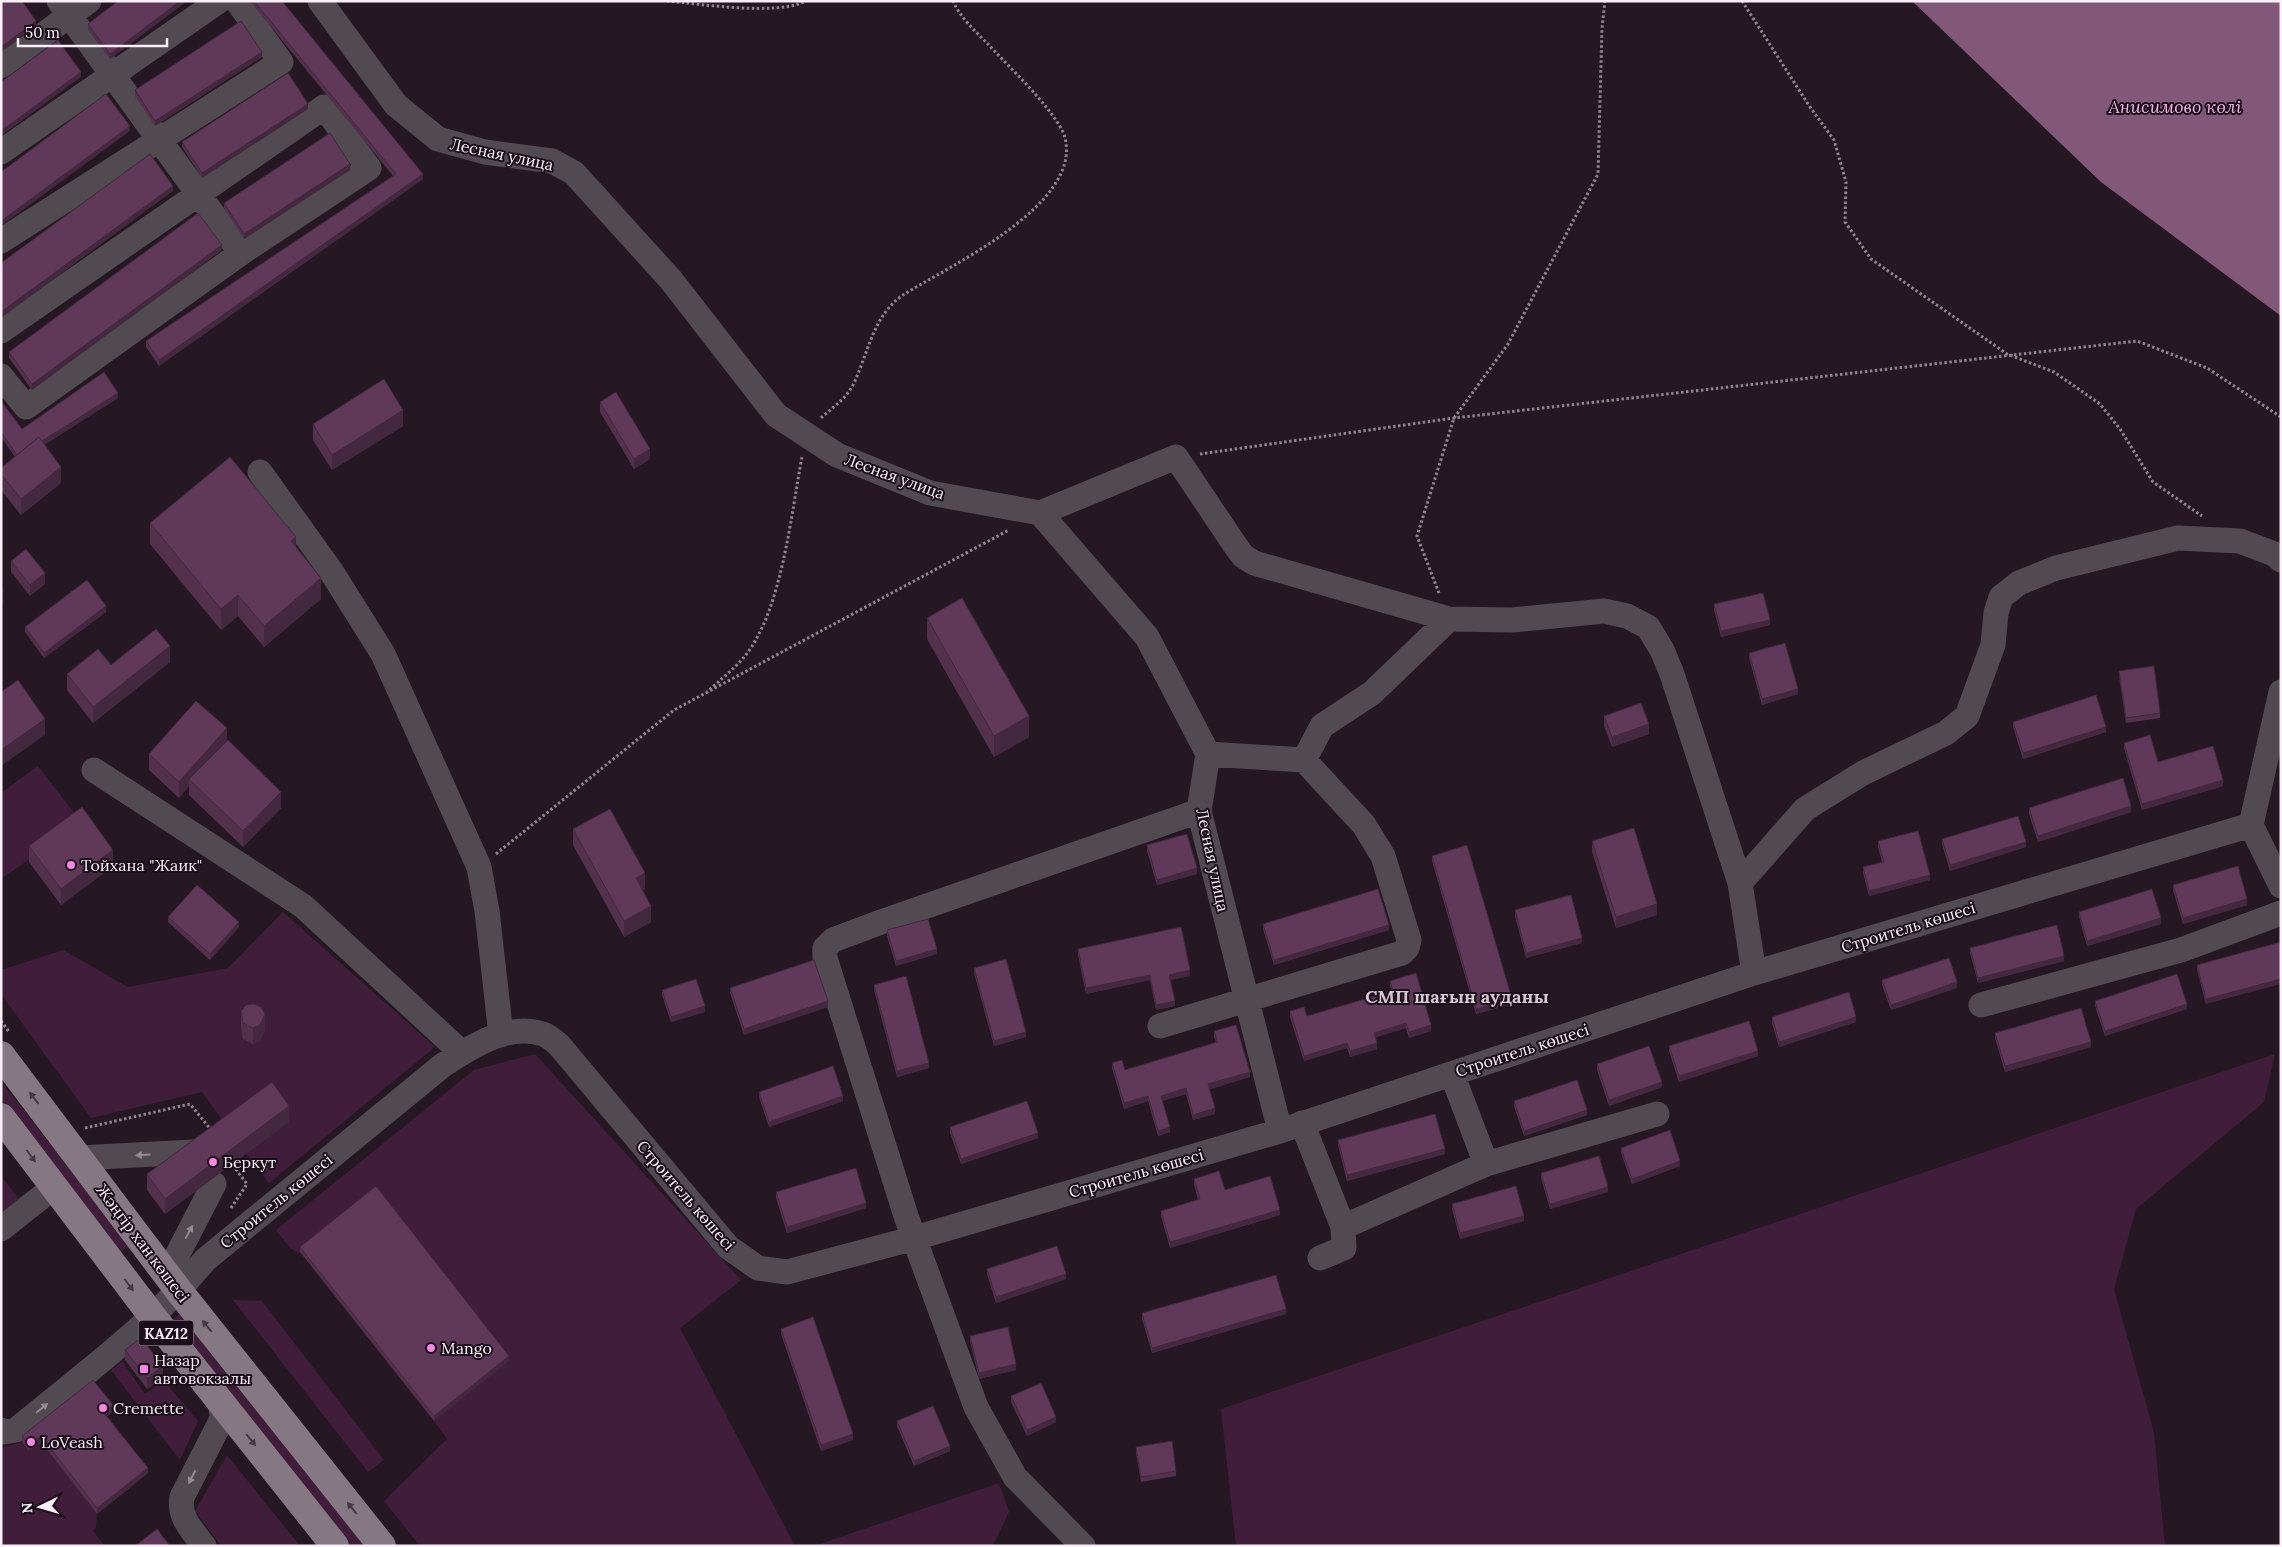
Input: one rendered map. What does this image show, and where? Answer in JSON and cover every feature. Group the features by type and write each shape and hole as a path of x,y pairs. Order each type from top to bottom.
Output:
{"main road":[{"name":"Жәңгір хан көшесі","path":"7,1046 79,1158 173,1283 382,1546"},
{"name":"KAZ12","path":"1,1117 153,1317 335,1546"}],"street":[{"path":"1,152 218,1"},
{"path":"1,241 159,142 281,62 236,1"},
{"name":"Лесная улица","path":"320,1 396,105 438,139 485,152 552,161 574,173 671,280 776,415 836,455 930,492 1040,513"},
{"path":"1,66 73,6 114,75 159,142 241,253"},
{"path":"1,331 324,107 369,168 241,253 26,407 1,376"},
{"path":"1160,1026 1247,1002 1402,953 1408,948 1409,940 1383,856 1364,825 1304,760 1208,754 1146,637 1040,513 1176,457 1243,556 1254,563 1449,619 1512,620 1604,611 1627,616 1648,627 1662,650 1672,674 1740,883 1754,973"},
{"path":"260,472 331,571 383,654 479,868 487,911 501,1035"},
{"path":"1740,883 1805,809 1863,773 1946,733 1968,716 1993,645 1996,613 2002,597 2019,582 2056,568 2178,538 2240,541 2274,554 2281,560"},
{"path":"1304,760 1322,726 1372,693 1449,619"},
{"path":"2281,692 2251,825 2281,886"},
{"name":"Лесная улица","path":"1208,754 1199,811 1247,1002 1291,1127 1343,1227"},
{"path":"94,770 303,906 462,1053"},
{"path":"1083,1546 1015,1477 976,1407 915,1238 825,958 825,948 833,940 881,922 1199,811"},
{"name":"Строитель көшесі","path":"173,1283 443,1066 480,1041 501,1035 529,1031 545,1034 559,1045 728,1247 758,1268 787,1272 915,1238 1291,1127 1754,973 2251,825"},
{"path":"1981,1005 2182,950 2281,913"},
{"path":"1452,1074 1486,1164"},
{"path":"1320,1258 1344,1248 1343,1227 1486,1164 1657,1114"},
{"path":"79,1158 192,1152"},
{"path":"1,1430 4,1432 16,1430 153,1317 173,1283 214,1184"},
{"path":"1,1229 54,1187"},
{"path":"204,1546 184,1519 180,1506 182,1497 223,1417 220,1400"}],"path":[{"path":"667,1 778,9 797,6 806,1"},
{"path":"706,693 745,656 760,632 773,596 808,436 821,418 842,400 854,384 883,313 901,296 946,270 1009,229 1047,196 1058,181 1066,162 1065,138 1055,119 1042,102 972,28 953,1"},
{"path":"1449,619 1417,536 1454,418 1508,344 1598,174 1602,28 1606,1"},
{"path":"1742,1 1810,107 1834,140 1846,182 1846,222 1871,258 2007,354 2054,372 2100,404 2120,429 2153,482 2208,520"},
{"path":"1176,457 1454,418 2007,354 2137,341 2207,368 2281,416"},
{"path":"479,868 674,710 1040,513"},
{"path":"1,1021 7,1046"},
{"path":"79,1122 85,1129 190,1104 217,1138"},
{"path":"226,1214 247,1184 232,1164"}],"shaded area":[{"path":"38,766 82,823 1,879 1,793"},
{"path":"283,912 435,1047 269,1183 246,1154 289,1122 229,1129 202,1092 91,1118 1,994 1,970 63,950 128,987 228,968"},
{"path":"535,1054 741,1280 680,1328 795,1546 420,1546 384,1501 447,1439 434,1421 509,1361 290,1248 276,1230 474,1070"},
{"path":"2275,1054 2264,1102 2136,1209 2114,1289 2154,1433 2165,1546 1236,1546 1221,1409"},
{"path":"1,1081 129,1246 121,1252 1,1099"},
{"path":"1,1176 19,1199 1,1213"},
{"path":"233,1300 262,1301 384,1460 368,1472"},
{"path":"181,1313 364,1546 350,1546 172,1320"},
{"path":"122,1361 145,1394 164,1381 198,1421 180,1460 111,1370"},
{"path":"22,1442 29,1450 41,1442 97,1514 96,1528 93,1531 105,1546 1,1546 1,1448"},
{"path":"227,1455 300,1546 221,1546 195,1511"},
{"path":"999,1483 1009,1512 993,1546 814,1546"}],"water":[{"name":"Анисимово көлі","path":"1912,1 2281,1 2281,316 2101,182"}],"building":[{"path":"1,1 22,1 36,21 1,47"},
{"path":"118,1 180,1 110,54 88,24"},
{"path":"254,1 282,1 423,174 159,360 146,341 396,174"},
{"path":"241,21 262,52 155,121 135,90"},
{"path":"58,40 81,72 1,131 1,82"},
{"path":"288,73 308,104 202,173 182,142"},
{"path":"106,94 130,126 1,221 1,172"},
{"path":"330,133 350,164 244,234 224,203"},
{"path":"150,154 173,186 1,312 1,263"},
{"path":"198,213 222,245 32,384 9,352"},
{"path":"104,372 118,393 42,441 39,437 17,455 1,432 1,401 22,429"},
{"path":"384,379 403,410 332,455 313,424"},
{"path":"616,392 650,449 634,459 600,402"},
{"path":"39,437 61,467 21,499 1,474 1,468"},
{"path":"230,457 296,537 291,541 321,578 264,626 238,595 221,609 150,523"},
{"path":"26,549 45,573 30,585 11,561"},
{"path":"87,580 106,606 44,653 25,627"},
{"path":"1763,593 1770,620 1721,631 1714,604"},
{"path":"962,598 1029,716 994,736 927,618"},
{"path":"156,629 170,646 93,707 67,674 98,649 111,665"},
{"path":"1785,643 1798,689 1762,699 1749,653"},
{"path":"2154,666 2160,713 2126,718 2119,671"},
{"path":"18,680 45,719 1,750 1,692"},
{"path":"2096,695 2106,727 2023,753 2013,722"},
{"path":"196,701 227,728 179,782 149,754"},
{"path":"1641,703 1649,724 1612,737 1604,716"},
{"path":"2150,735 2158,762 2213,746 2223,780 2142,804 2124,743"},
{"path":"228,740 281,792 243,831 189,779"},
{"path":"2123,778 2131,806 2038,836 2029,808"},
{"path":"82,807 113,850 61,889 29,846"},
{"path":"610,809 645,873 636,878 651,906 624,921 573,829"},
{"path":"2018,816 2026,842 1950,865 1942,839"},
{"path":"1634,828 1657,904 1616,917 1592,841"},
{"path":"1918,831 1930,875 1869,891 1863,867 1884,862 1878,841"},
{"path":"1187,834 1197,868 1157,880 1147,845"},
{"path":"1467,845 1512,999 1476,1009 1432,856"},
{"path":"2238,866 2247,899 2183,918 2173,885"},
{"path":"197,885 239,922 210,954 168,917"},
{"path":"1378,889 1389,925 1274,960 1263,924"},
{"path":"2152,889 2161,918 2087,941 2079,912"},
{"path":"1571,895 1582,938 1526,953 1515,910"},
{"path":"928,919 937,949 896,961 887,930"},
{"path":"2057,925 2064,956 1978,978 1970,948"},
{"path":"1181,927 1190,970 1169,975 1175,1001 1156,1005 1150,975 1086,988 1078,949"},
{"path":"2281,942 2281,979 2206,999 2197,965"},
{"path":"1949,958 1957,982 1891,1005 1882,980"},
{"path":"1006,959 1026,1032 994,1041 974,968"},
{"path":"814,960 828,1001 744,1029 730,988"},
{"path":"1416,973 1431,1025 1409,1032 1406,1023 1374,1033 1377,1043 1350,1051 1347,1043 1304,1056 1290,1011 1304,1007 1307,1016 1393,991 1390,981"},
{"path":"2177,974 2187,1004 2105,1031 2095,1001"},
{"path":"906,976 929,1063 897,1071 874,985"},
{"path":"696,979 705,1006 671,1017 662,990"},
{"path":"1849,992 1856,1017 1779,1042 1772,1017"},
{"path":"254,1004 261,1007 265,1014 260,1025 253,1028 243,1023 241,1011 246,1005"},
{"path":"2081,1008 2091,1042 2005,1066 1995,1033"},
{"path":"1749,1021 1758,1051 1679,1076 1669,1046"},
{"path":"1236,1025 1250,1072 1208,1084 1215,1108 1193,1115 1186,1088 1161,1096 1170,1127 1158,1131 1148,1096 1124,1103 1112,1063 1122,1060 1125,1070 1218,1042 1214,1031"},
{"path":"1649,1046 1662,1082 1609,1100 1597,1064"},
{"path":"833,1066 843,1096 769,1122 759,1092"},
{"path":"1577,1080 1587,1110 1524,1131 1514,1101"},
{"path":"272,1082 289,1106 165,1199 147,1174"},
{"path":"1027,1101 1038,1133 961,1159 950,1127"},
{"path":"1435,1114 1445,1149 1347,1175 1338,1140"},
{"path":"1670,1130 1680,1161 1632,1179 1621,1148"},
{"path":"1599,1156 1608,1187 1550,1204 1541,1173"},
{"path":"856,1168 866,1203 787,1227 776,1192"},
{"path":"1219,1171 1225,1190 1270,1176 1280,1210 1170,1242 1161,1211 1200,1199 1194,1179"},
{"path":"376,1186 509,1356 434,1416 300,1247"},
{"path":"1516,1186 1524,1216 1460,1233 1452,1204"},
{"path":"1057,1246 1066,1274 996,1297 987,1269"},
{"path":"1276,1275 1286,1309 1152,1348 1142,1313"},
{"path":"813,1317 853,1434 821,1445 781,1329"},
{"path":"1008,1327 1016,1364 979,1373 970,1336"},
{"path":"141,1338 163,1366 147,1378 125,1350"},
{"path":"93,1380 113,1405 104,1413 148,1468 97,1508 41,1436 29,1445 22,1436"},
{"path":"1041,1383 1056,1417 1027,1430 1011,1396"},
{"path":"933,1406 950,1446 914,1461 897,1421"},
{"path":"1172,1441 1176,1471 1141,1477 1136,1447"},
{"path":"157,1529 170,1546 135,1546"}],"place":[{"name":"Тойхана \"Жаик\"","path":"71,865"},
{"name":"Беркут","path":"213,1162"},
{"name":"Mango","path":"431,1348"},
{"name":"Назар автовокзалы","path":"144,1369"},
{"name":"Cremette","path":"103,1408"},
{"name":"LoVeash","path":"31,1442"}],"district":[{"name":"СМП шағын ауданы","path":"1457,996"}]}
